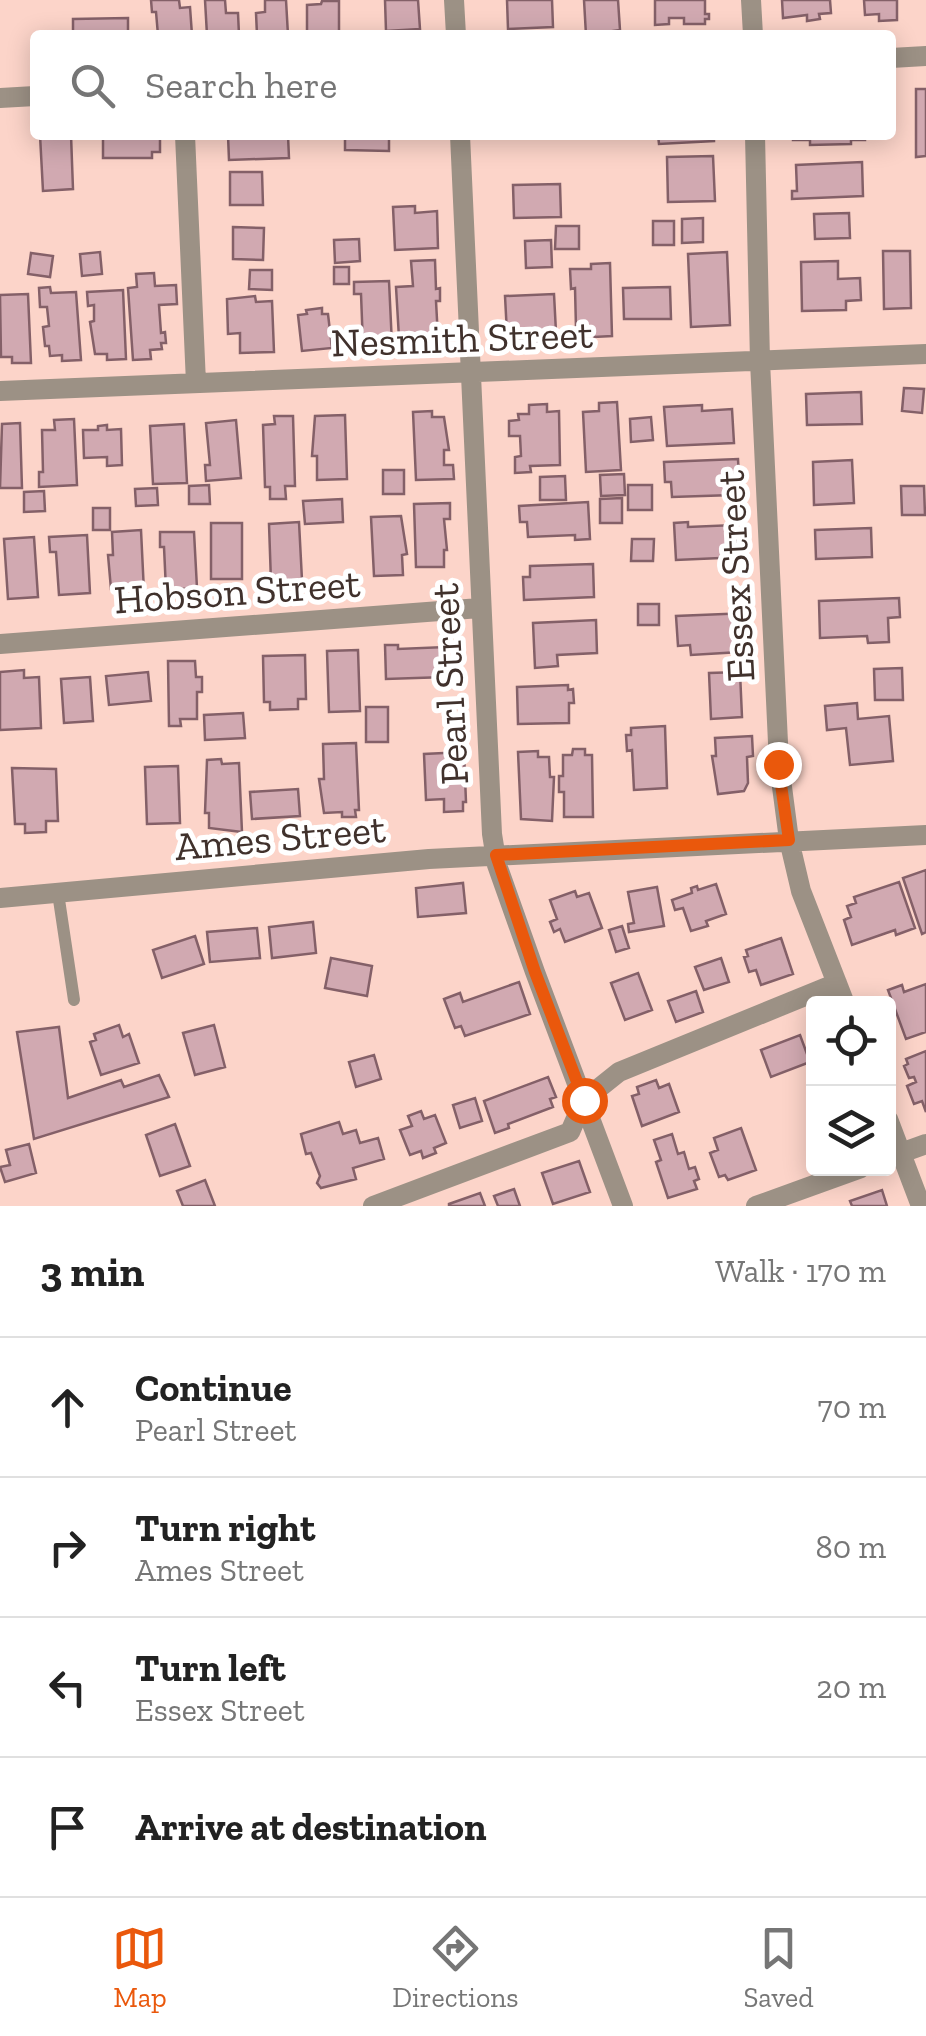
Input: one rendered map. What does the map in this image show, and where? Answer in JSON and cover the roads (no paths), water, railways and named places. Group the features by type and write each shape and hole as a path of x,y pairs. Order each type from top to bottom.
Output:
{"street":[{"path":"454,0 456,30"},
{"path":"752,0 753,30"},
{"path":"896,58 926,56"},
{"path":"0,98 30,96"},
{"path":"184,140 196,383"},
{"name":"Pearl Street","path":"460,140 480,608 496,855 535,972 623,1206"},
{"name":"Essex Street","path":"755,140 760,361 778,764 801,891 842,996"},
{"name":"Nesmith Street","path":"0,391 926,354"},
{"name":"Hobson Street","path":"0,644 480,608"},
{"name":"Ames Street","path":"0,898 496,855 926,835"},
{"path":"373,1206 570,1132 584,1100 618,1072 837,983"},
{"path":"896,1156 926,1144"},
{"path":"896,1158 920,1206"},
{"path":"756,1206 838,1176"}],"lane":[{"path":"58,893 74,1000"}]}
